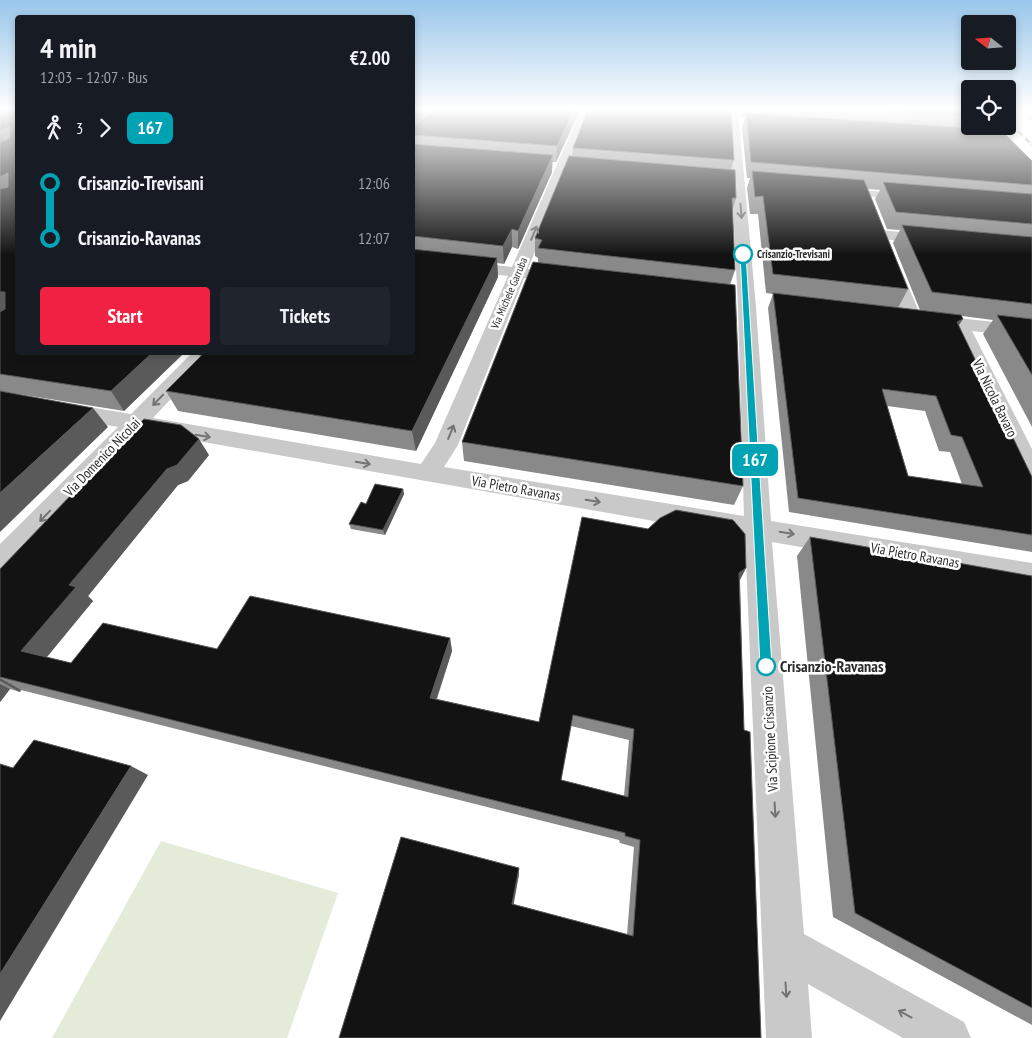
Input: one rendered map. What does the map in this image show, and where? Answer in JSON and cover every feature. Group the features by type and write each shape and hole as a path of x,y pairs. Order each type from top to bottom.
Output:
{"street":[{"name":"Via Michele Garruba","path":"427,474 446,445 565,158"},
{"name":"Via Scipione Crisanzio","path":"739,158 758,528 789,1038"},
{"path":"1022,158 1032,169"},
{"path":"836,191 869,206 913,197"},
{"path":"869,206 912,318"},
{"path":"880,235 946,241"},
{"path":"415,260 582,280"},
{"path":"893,316 1032,332"},
{"name":"Via Nicola Bavaro","path":"959,323 1032,473"},
{"name":"Via Domenico Nicolai","path":"0,562 202,355"},
{"name":"Via Pietro Ravanas","path":"0,399 427,474 758,528 1032,576"},
{"path":"783,946 948,1038"}],"green space":[{"path":"161,841 338,893 287,1038 52,1038"}],"building":[{"path":"0,158 15,158 15,355 150,355 111,391 0,374 0,312 5,309 5,292 0,292 0,189 8,187 8,173 0,177"},
{"path":"415,158 551,158 518,231 512,229 503,246 415,236"},
{"path":"568,158 598,158 735,170 736,198 732,198 735,270 538,248 542,240 535,238"},
{"path":"713,158 734,158 734,160"},
{"path":"751,158 1029,158 1032,161 1032,185 751,162"},
{"path":"752,171 864,180 908,289 773,274 763,196 755,197"},
{"path":"883,182 1032,194 1032,224 896,212"},
{"path":"902,225 1032,237 1032,304 932,292"},
{"path":"415,249 497,258 412,431 166,391 202,355 415,355"},
{"path":"533,262 735,285 743,486 462,442"},
{"path":"773,293 961,315 963,319 957,322 1032,477 1032,535 798,498","holes":["882,389 936,396 951,435 962,437 983,487 908,476"]},
{"path":"997,315 1032,319 1032,375"},
{"path":"0,391 93,408 0,493"},
{"path":"144,419 181,425 199,439 177,465 167,469 69,585 76,587 21,651 71,663 103,623 217,649 250,596 450,638 430,698 539,722 582,517 648,529 660,518 676,510 733,520 745,534 746,568 739,573 744,730 750,732 761,1038 339,1038 401,837 519,868 512,904 633,936 640,840 625,836 625,833 0,677 0,569","holes":["573,715 634,729 628,797 561,780"]},
{"path":"375,484 403,489 383,530 349,524 361,502 366,504"},
{"path":"810,537 1032,576 1032,1008 855,913"},
{"path":"34,740 131,766 0,974 0,764 13,768"}],"bus line":[{"name":"167","path":"743,254 766,666"}],"place":[{"name":"Crisanzio-Trevisani","path":"743,254"},
{"name":"Crisanzio-Ravanas","path":"766,666"}]}
